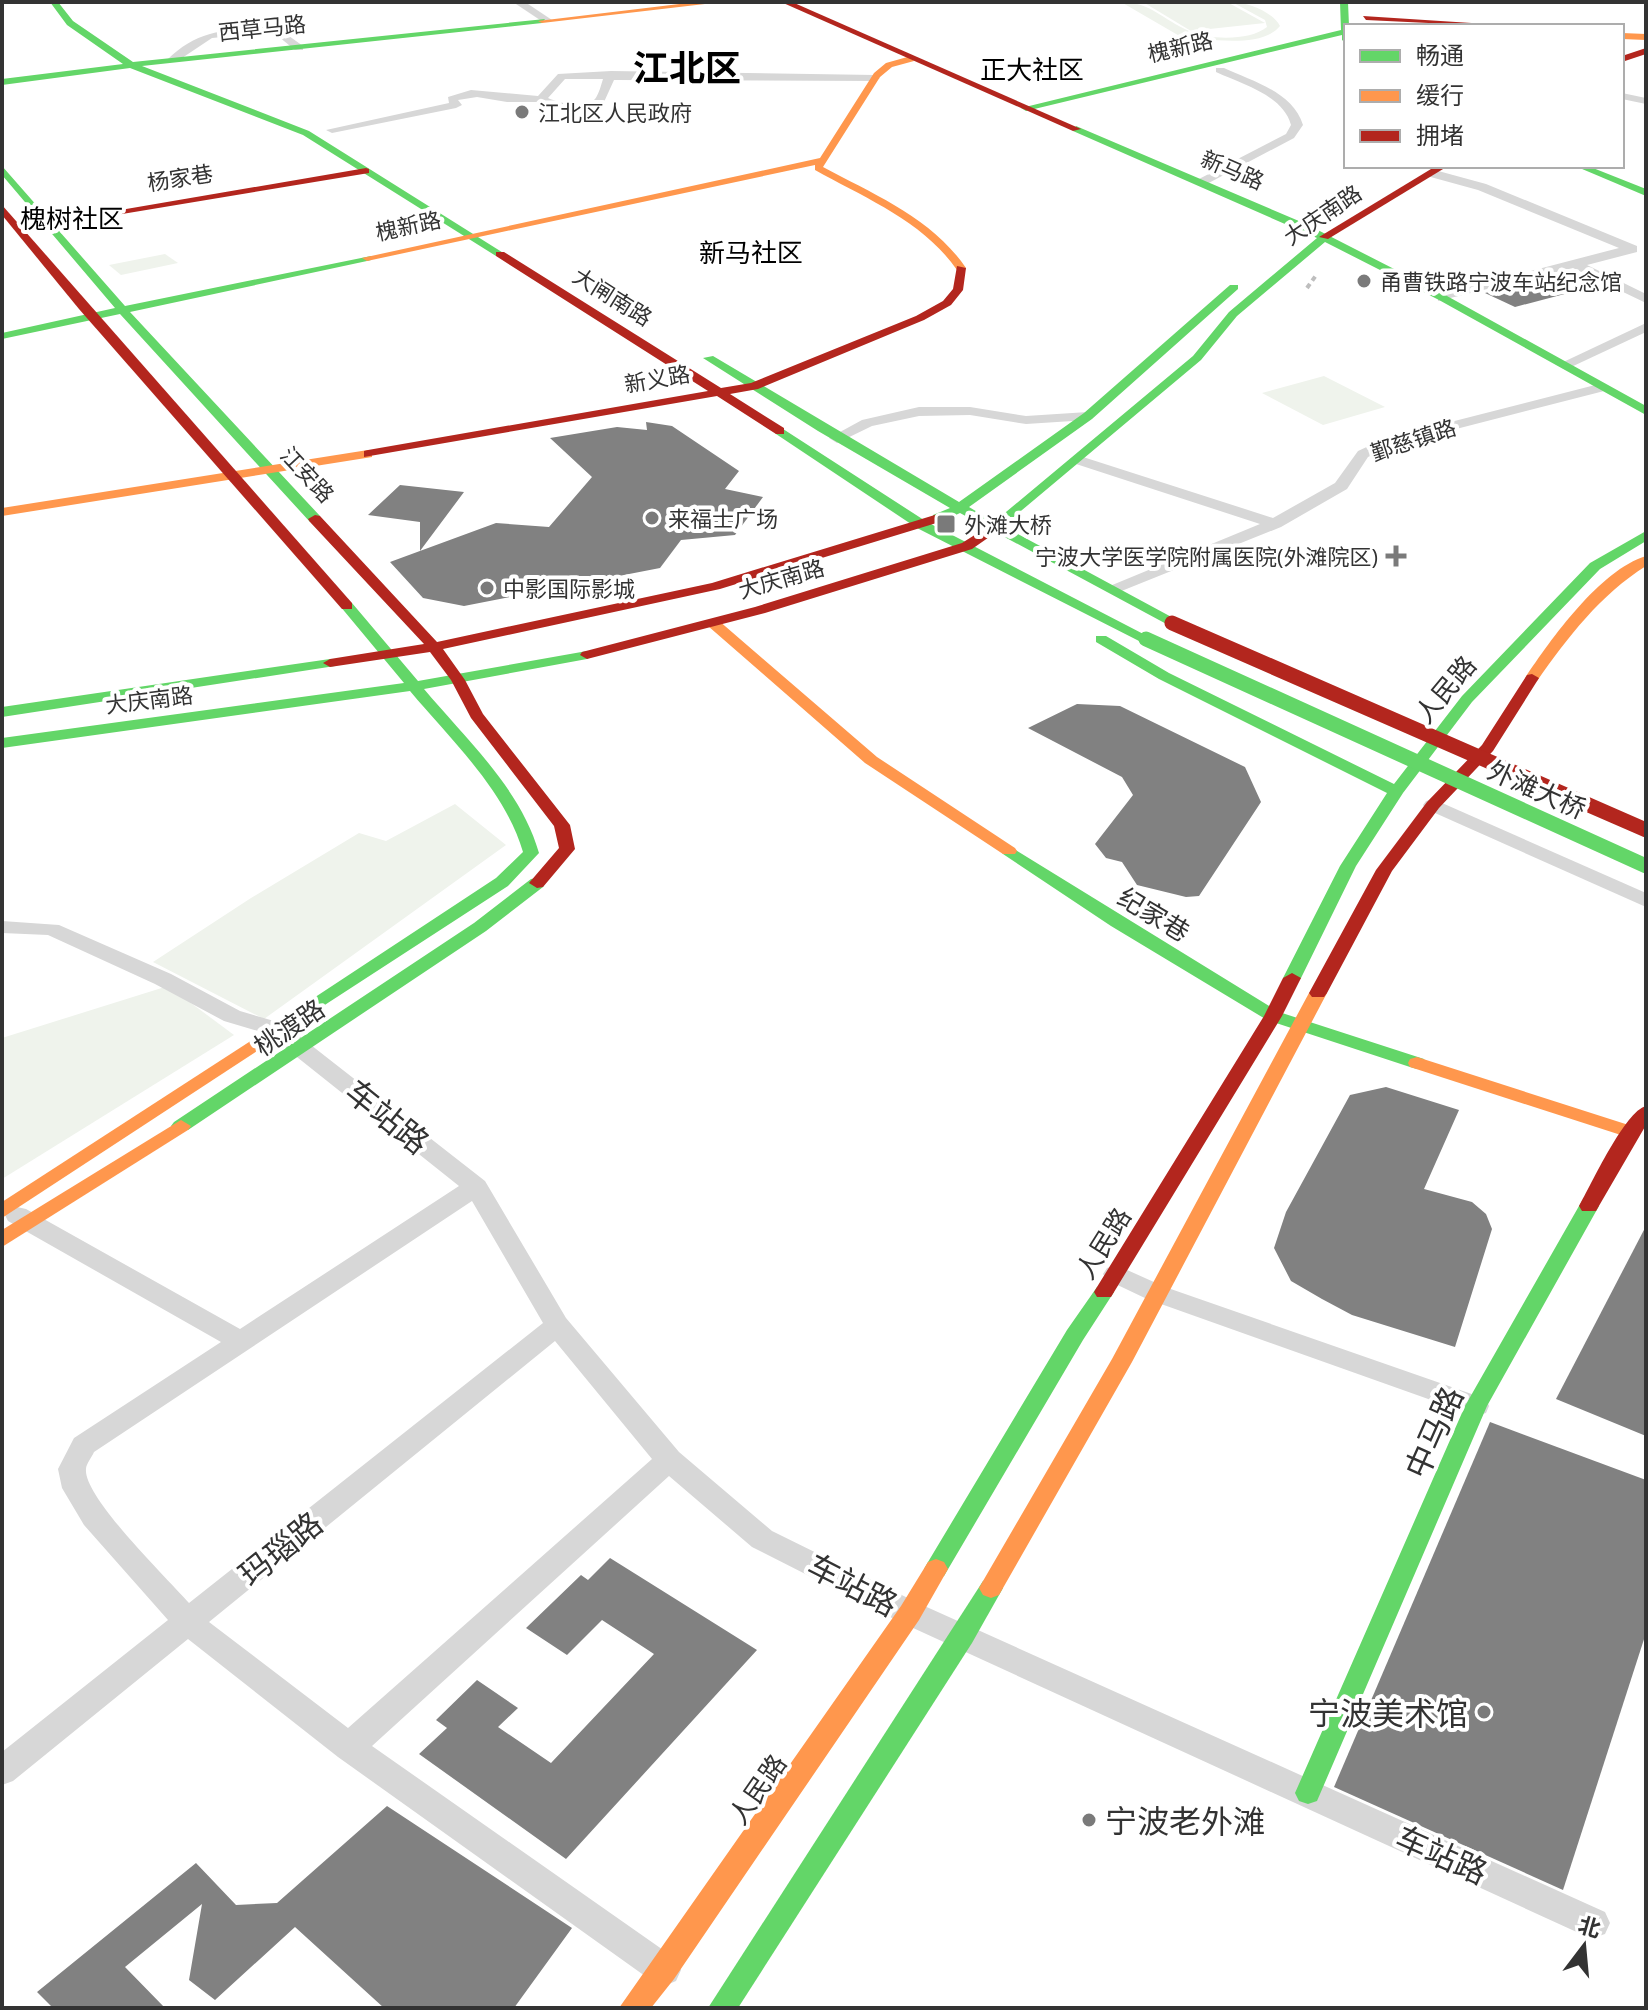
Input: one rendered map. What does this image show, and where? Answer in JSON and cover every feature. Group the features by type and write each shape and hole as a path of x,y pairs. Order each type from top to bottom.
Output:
{"street":[{"name":"大闸南路","path":"54,2 70,23 131,65 306,133 720,391 922,525 1146,639"},
{"path":"518,2 547,20"},
{"name":"西草马路","path":"2,82 164,61 718,2"},
{"path":"1344,2 1345,24"},
{"name":"新马路","path":"796,4 911,59 1203,182 1324,237 1443,298 1646,411"},
{"path":"85,11 164,61 332,130 422,183"},
{"path":"1366,15 1463,24"},
{"path":"1624,36 1646,37"},
{"name":"槐新路","path":"1033,110 1344,37"},
{"name":"槐新路","path":"1033,110 1220,70 1344,38"},
{"path":"1624,58 1646,51"},
{"path":"821,164 875,78 889,65 911,59"},
{"path":"1624,71 1646,64"},
{"path":"1203,182 1290,136 1297,125 1294,112 1282,102 1220,70"},
{"path":"456,105 452,99 464,94 486,93 499,98 541,99 558,107 591,107 600,100 611,74"},
{"path":"541,99 562,76 875,78"},
{"path":"1624,96 1646,101"},
{"path":"332,130 456,105 476,107 494,104 499,98"},
{"name":"槐新路","path":"2,338 474,238 509,235 821,164"},
{"name":"新义路","path":"2,512 272,471 754,386 920,318 947,303 958,290 961,266 951,252 920,228 821,164"},
{"path":"1585,168 1646,193"},
{"path":"1624,168 1646,177"},
{"name":"江安路","path":"2,169 125,312 434,647 458,680 476,715 562,825"},
{"path":"1437,170 1632,249"},
{"name":"大庆南路","path":"2,743 458,680 620,648 967,546 997,526 1078,460 1197,358 1233,314 1324,237 1437,170"},
{"name":"杨家巷","path":"10,230 366,171"},
{"path":"2,208 10,230 235,477 389,654 412,685"},
{"path":"475,214 509,235"},
{"path":"1443,298 1646,245"},
{"path":"1577,265 1646,299"},
{"name":"大庆南路","path":"2,712 434,647 715,586 922,525 958,509 1088,416 1243,279"},
{"path":"1564,365 1646,327"},
{"path":"689,345 837,438 958,509 997,526 1066,567 1442,732"},
{"name":"鄞慈镇路","path":"1113,588 1275,524 1341,486 1363,454 1389,442 1603,387"},
{"path":"837,438 867,423 934,411 971,411 1024,420 1088,416"},
{"path":"1078,460 1275,524"},
{"name":"人民路","path":"633,2008 664,1970 910,1613 1075,1335 1116,1274 1273,1016 1348,866 1396,791 1467,699 1595,566 1646,535"},
{"path":"722,2008 963,1636 1121,1362 1384,870 1433,805 1482,754 1555,642 1622,574 1646,560"},
{"name":"外滩大桥","path":"1066,567 1172,623 1646,830"},
{"path":"1032,579 1062,617 1164,676 1396,791"},
{"name":"纪家巷","path":"713,623 871,760 1117,922 1273,1016 1631,1132"},
{"name":"外滩大桥","path":"1146,639 1646,866"},
{"name":"桃渡路","path":"3,1211 502,882 531,853 528,833 494,782 412,685"},
{"path":"1482,754 1646,821"},
{"path":"1433,805 1646,901"},
{"name":"桃渡路","path":"2,1240 305,1049 518,899 552,870 567,849 562,825"},
{"name":"车站路","path":"2,927 52,929 163,979 232,1016 276,1029 305,1049 476,1187 557,1325 669,1460 762,1539 910,1613 1593,1923"},
{"name":"中马路","path":"1308,1793 1476,1406 1631,1132 1646,1112"},
{"path":"476,1187 84,1445 72,1469 76,1488 94,1517 188,1622 349,1747 664,1970"},
{"path":"3,1211 31,1222 242,1342"},
{"path":"1116,1274 1156,1293 1476,1406"},
{"name":"玛瑙路","path":"2,1771 557,1325"},
{"path":"349,1747 669,1460"}],"shaded area":[{"path":"1121,2 1141,5 1180,27 1207,36 1240,37 1267,27 1265,20 1232,2 1259,9 1272,16 1280,26 1255,39 1203,39 1208,44 1195,45"},
{"path":"1143,2 1227,2 1265,23 1191,31"},
{"path":"165,254 178,263 121,275 109,265"},
{"path":"1324,376 1385,407 1323,425 1262,393"},
{"path":"455,804 506,845 264,1019 153,962 359,833 386,841"},
{"path":"168,986 234,1035 2,1179 2,1038"}],"building":[{"path":"1562,274 1591,287 1515,307 1485,293"},
{"name":"来福士广场","path":"646,422 672,426 739,471 725,489 763,497 735,535 681,540 660,568 464,606 423,598 390,562 496,523 549,527 592,477 550,438 617,427 647,430"},
{"path":"400,485 464,492 420,551 420,522 368,515"},
{"path":"1077,704 1120,706 1245,767 1261,802 1199,896 1186,897 1137,885 1122,862 1106,858 1095,844 1133,795 1122,777 1028,728"},
{"path":"1386,1087 1459,1110 1424,1189 1472,1202 1486,1214 1492,1229 1455,1347 1352,1315 1322,1299 1291,1281 1274,1248 1286,1212 1350,1095"},
{"path":"1646,1226 1646,1436 1556,1399"},
{"name":"宁波美术馆","path":"1490,1422 1646,1480 1646,1633 1563,1890 1334,1787"},
{"path":"610,1558 757,1650 566,1859 419,1754 447,1728 436,1720 477,1680 518,1708 498,1727 551,1763 654,1654 602,1620 567,1655 526,1628 581,1575 588,1580"},
{"path":"387,1806 572,1928 514,2008 384,2008 295,1927 215,2000 189,1980 202,1904 125,1967 165,2008 53,2008 37,1992 196,1863 236,1905 277,1903"}],"railway":[{"path":"1307,288 1317,274"}],"traffic: fast":[{"path":"54,2 70,23 131,65 306,133 500,254"},
{"path":"1344,2 1345,24"},
{"path":"2,82 155,62 542,21"},
{"path":"1026,108 1344,32"},
{"path":"1076,129 1302,226 1443,298 1646,411"},
{"path":"1585,168 1646,193"},
{"path":"2,169 126,314 315,519"},
{"path":"1000,523 1197,358 1233,314 1324,237"},
{"path":"2,336 367,258"},
{"path":"938,518 958,509 1088,416 1234,287"},
{"path":"709,358 938,495 1172,623"},
{"path":"780,431 922,525 1146,639"},
{"path":"1292,978 1348,866 1396,791 1467,699 1595,566 1646,535"},
{"path":"297,1017 502,882 531,853 525,832 499,788 347,606"},
{"path":"1101,639 1164,676 1396,791"},
{"path":"1146,639 1646,866"},
{"path":"2,743 458,680 587,655"},
{"path":"2,712 330,663"},
{"path":"1009,851 1117,922 1273,1016 1417,1063"},
{"path":"181,1126 480,927 537,883"},
{"path":"1308,1793 1476,1406 1589,1206"},
{"path":"936,1569 1075,1335 1104,1292"},
{"path":"722,2008 991,1588"}],"traffic: slow":[{"path":"542,21 718,2"},
{"path":"1624,36 1646,37"},
{"path":"911,59 889,65 877,75 818,168 917,224 950,252 961,268"},
{"path":"367,258 823,160"},
{"path":"2,512 368,454"},
{"path":"1532,678 1582,612 1612,584 1646,560"},
{"path":"713,623 871,760 1009,851"},
{"path":"991,1588 1121,1362 1318,993"},
{"path":"2,1211 297,1017"},
{"path":"1417,1063 1631,1132"},
{"path":"2,1240 181,1126"},
{"path":"633,2008 664,1970 910,1613 936,1569"}],"traffic: jam":[{"path":"785,2 1076,129"},
{"path":"1366,18 1457,24"},
{"path":"1624,58 1646,51"},
{"path":"1324,237 1440,168"},
{"path":"32,226 366,171"},
{"path":"2,208 83,307 347,606"},
{"path":"500,254 780,431"},
{"path":"368,454 754,386 920,318 947,303 958,290 961,268"},
{"path":"330,663 434,647 715,586 938,518"},
{"path":"315,519 434,647 458,680 476,715 562,825 567,849 537,883"},
{"path":"587,655 760,610 967,546 1000,523"},
{"path":"1172,623 1646,830"},
{"path":"1318,993 1384,870 1433,805 1488,748 1532,678"},
{"path":"1104,1292 1273,1016 1292,978"},
{"path":"1589,1206 1631,1132 1646,1112"}],"place":[{"name":"江北区人民政府","path":"522,112"},
{"name":"甬曹铁路宁波车站纪念馆","path":"1364,281"},
{"name":"来福士广场","path":"652,518"},
{"name":"外滩大桥","path":"946,524"},
{"name":"宁波大学医学院附属医院(外滩院区)","path":"1396,556"},
{"name":"中影国际影城","path":"487,588"},
{"name":"宁波美术馆","path":"1484,1712"},
{"name":"宁波老外滩","path":"1089,1820"}],"district":[{"name":"江北区","path":"687,67"},
{"name":"正大社区","path":"1032,69"},
{"name":"槐树社区","path":"72,218"},
{"name":"新马社区","path":"751,252"}]}
